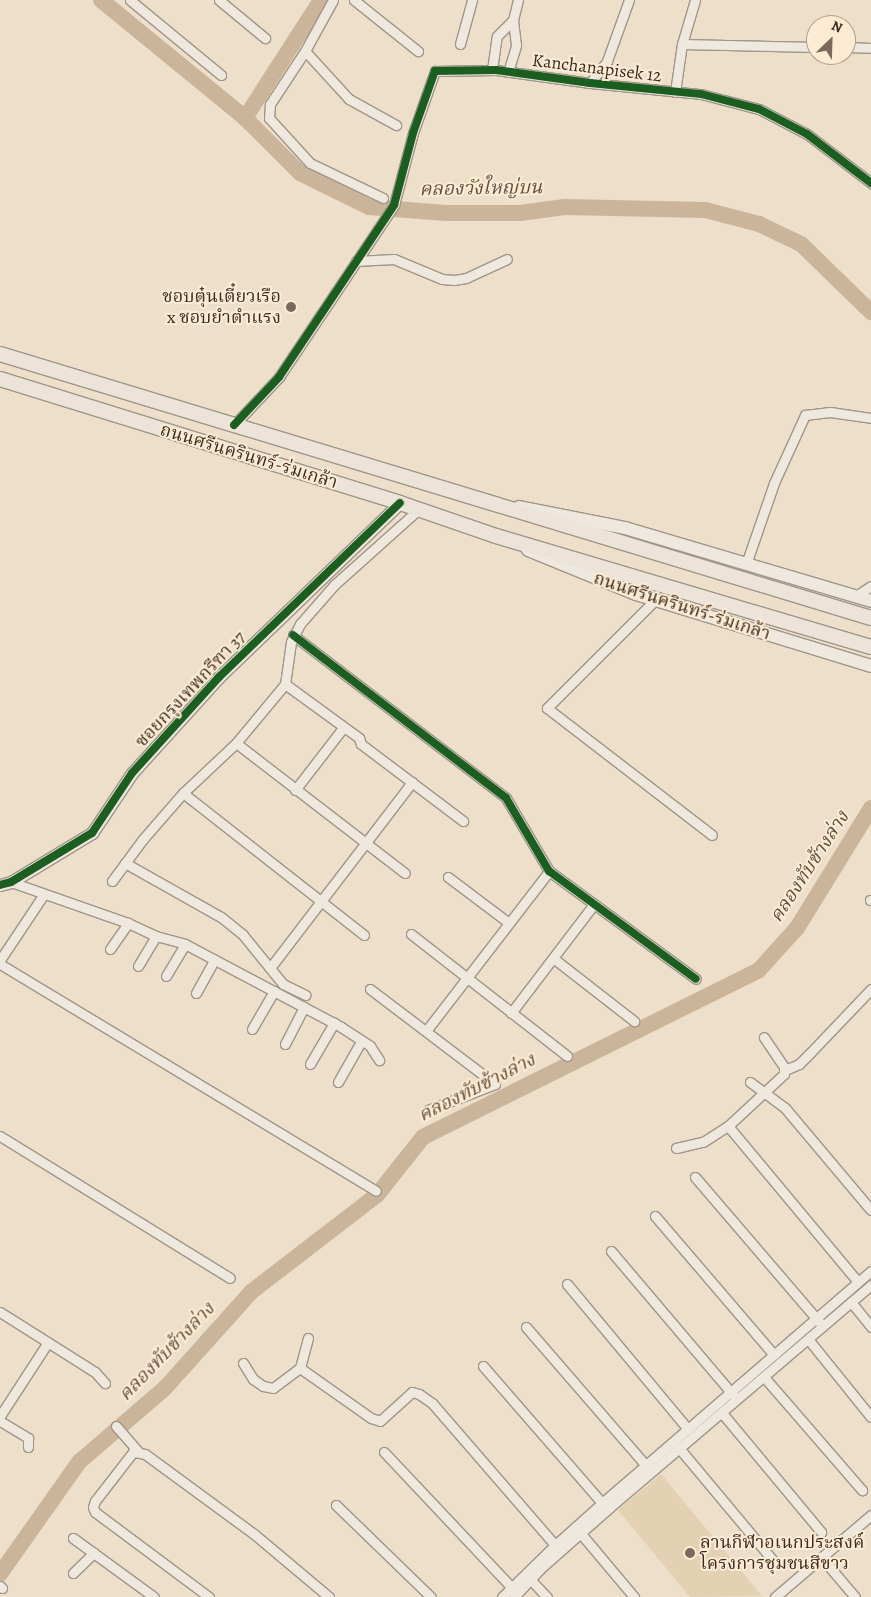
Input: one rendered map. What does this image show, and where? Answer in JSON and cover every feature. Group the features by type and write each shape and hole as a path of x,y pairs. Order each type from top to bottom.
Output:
{"main road":[{"name":"ถนนศรีนครินทร์-ร่มเกล้า","path":"0,354 871,618"},
{"name":"ถนนศรีนครินทร์-ร่มเกล้า","path":"0,379 419,509 496,536 871,648"},
{"name":"ถนนศรีนครินทร์-ร่มเกล้า","path":"497,504 546,511 625,528 871,600"},
{"name":"ถนนศรีนครินทร์-ร่มเกล้า","path":"496,536 582,574 655,600 871,666"}],"street":[{"path":"130,0 221,75"},
{"path":"218,0 265,38"},
{"path":"333,0 305,51 270,104 269,118 310,163 383,198"},
{"path":"354,0 418,51"},
{"path":"460,44 472,0"},
{"path":"508,72 516,45 513,20 518,0"},
{"path":"590,83 607,61 630,0"},
{"path":"675,92 682,44 695,0"},
{"path":"492,70 497,36 513,20"},
{"path":"682,44 806,47"},
{"path":"856,47 871,48"},
{"path":"305,51 349,99 396,125"},
{"name":"Kanchanapisek 12","path":"356,261 394,205 413,133 435,70 492,70 590,83 701,94 759,109 808,134 871,183"},
{"path":"234,425 279,377 356,261 394,259 442,279 454,280 466,278 507,259"},
{"path":"746,564 774,483 805,415 830,412 871,418"},
{"name":"ซอยกรุงเทพกรีฑา 37","path":"6,884 92,833 132,773 219,677 400,503"},
{"path":"112,881 143,839 184,793 236,743 285,684 294,635 300,624 336,584 419,509"},
{"path":"856,596 871,586"},
{"path":"655,600 547,708 712,835"},
{"path":"294,635 506,798 549,871 696,979"},
{"path":"285,684 359,738 362,744 463,821"},
{"path":"295,790 343,728"},
{"path":"236,743 405,873"},
{"path":"270,968 412,782"},
{"path":"184,793 364,935"},
{"path":"125,863 221,917 243,935 283,984 306,995"},
{"path":"426,1031 549,871"},
{"path":"448,877 509,924"},
{"path":"6,884 44,894 128,923 156,936 185,944 334,1023 376,1051 379,1060"},
{"path":"44,894 0,962 376,1191"},
{"path":"511,1012 594,904"},
{"path":"110,949 128,923"},
{"path":"411,934 567,1056"},
{"path":"138,966 156,936"},
{"path":"166,976 185,944"},
{"path":"553,958 634,1021"},
{"path":"196,993 214,960"},
{"path":"370,988 495,1084 428,1110"},
{"path":"676,1148 703,1142 728,1126 765,1092 785,1070 799,1064 871,989"},
{"path":"252,1029 274,991"},
{"path":"285,1044 304,1007"},
{"path":"310,1064 334,1023"},
{"path":"764,1036 785,1070"},
{"path":"338,1082 362,1040"},
{"path":"750,1082 785,1108 871,1210"},
{"path":"728,1126 858,1282"},
{"path":"0,1136 230,1278"},
{"path":"695,1177 823,1327"},
{"path":"655,1216 774,1355"},
{"path":"611,1251 738,1400"},
{"path":"502,1597 554,1545 578,1530 649,1468 688,1429 871,1271"},
{"path":"567,1284 688,1429"},
{"path":"514,1597 602,1503 679,1448 722,1414 871,1285"},
{"path":"851,1302 871,1328"},
{"path":"0,1312 95,1372 105,1383"},
{"path":"526,1327 649,1468"},
{"path":"243,1363 253,1379 263,1386 273,1388 300,1368 308,1338"},
{"path":"808,1339 871,1417"},
{"path":"0,1416 48,1342"},
{"path":"483,1366 602,1503"},
{"path":"300,1368 377,1420 384,1418 409,1393 416,1392 425,1398 446,1418 554,1545"},
{"path":"764,1377 862,1490"},
{"path":"722,1414 821,1532"},
{"path":"0,1421 28,1438 28,1447"},
{"path":"116,1426 138,1451 145,1454 254,1534 329,1597"},
{"path":"679,1448 775,1563"},
{"path":"138,1451 133,1452 95,1501 93,1507 95,1512 209,1597"},
{"path":"384,1452 511,1587"},
{"path":"336,1505 431,1597"},
{"path":"779,1596 822,1558 869,1521"},
{"path":"578,1530 634,1597"},
{"path":"73,1538 154,1597"},
{"path":"73,1573 94,1553"},
{"path":"822,1558 855,1597"},
{"path":"530,1579 547,1597"}],"shaded area":[{"name":"ลานกีฬาอเนกประสงค์ โครงการชุมชนสีขาว","path":"661,1474 762,1596 690,1597 618,1510"}],"waterway":[{"name":"คลองวังใหญ่บน","path":"101,0 245,118 300,173 369,207 446,213 520,213 565,207 705,210 759,224 801,244 871,312"},
{"path":"245,118 321,0"},
{"name":"คลองทับช้างล่าง","path":"0,1574 79,1462 165,1388 251,1292 377,1195 423,1137 759,970 797,928 871,808"}],"cycle path":[{"path":"234,425 279,377 394,205 413,133 435,71 496,70 590,83 701,94 759,109 807,134 871,183"},
{"path":"0,885 11,882 92,833 132,773 219,677 400,503"},
{"path":"293,635 506,798 549,871 696,979"}],"place":[{"name":"ชอบตุ๋นเตี๋ยวเรือ x ชอบยำตำแรง","path":"291,307"},
{"name":"ลานกีฬาอเนกประสงค์ โครงการชุมชนสีขาว","path":"690,1553"}]}
